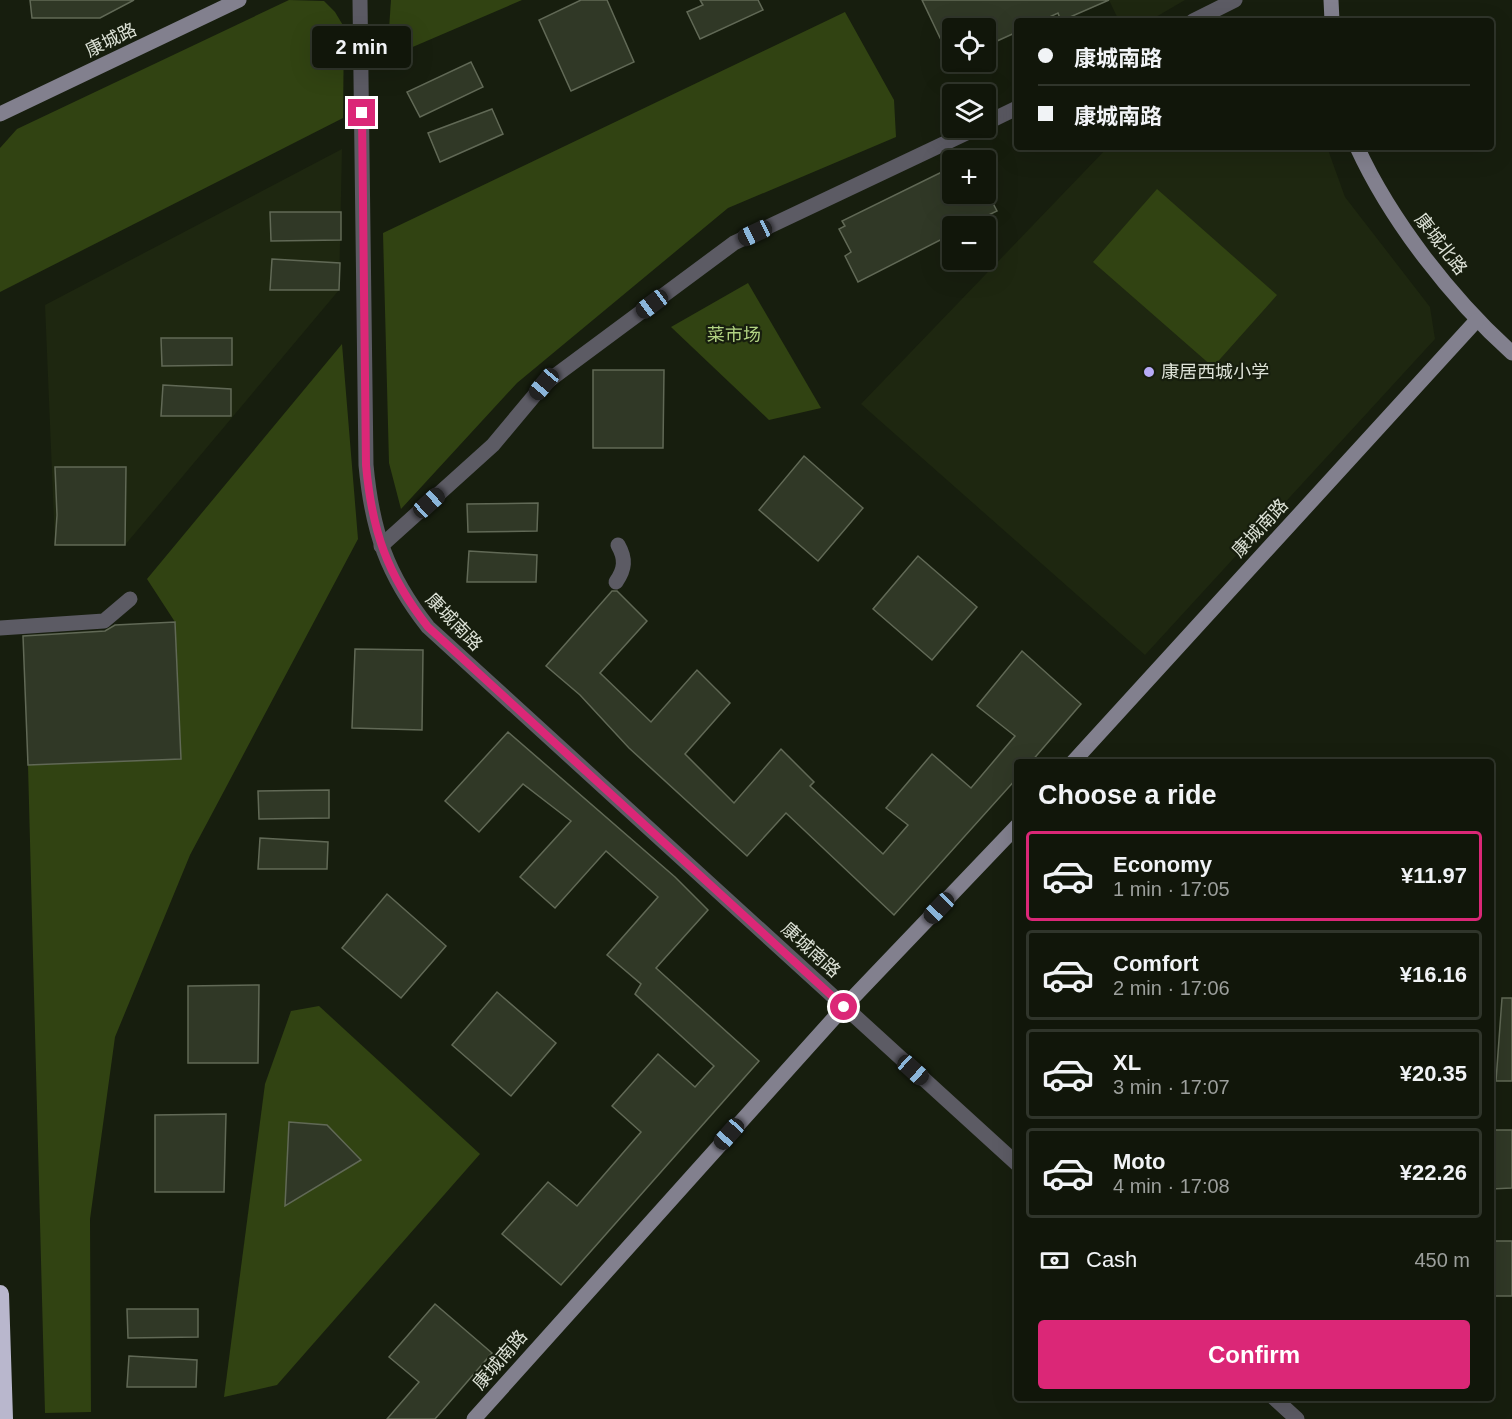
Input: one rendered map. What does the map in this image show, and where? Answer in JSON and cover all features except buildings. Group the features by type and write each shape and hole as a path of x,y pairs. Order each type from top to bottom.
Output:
{"highway":[{"path":"0,1294 4,1419"}],"street":[{"name":"康城路","path":"0,114 239,0"},
{"name":"康城南路","path":"360,0 366,465 370,509 394,578 428,627 844,1007"},
{"path":"1199,18 1235,0"},
{"path":"1331,0 1332,18"},
{"path":"996,118 1014,109"},
{"path":"381,546 493,445 544,384 734,243 956,138"},
{"name":"康城北路","path":"1358,150 1371,177 1394,215 1476,321 1512,353"},
{"name":"康城南路","path":"1076,759 1476,321"},
{"path":"616,582 624,565 618,546"},
{"path":"0,628 104,621 130,599"},
{"name":"康城南路","path":"474,1419 844,1007 1014,828"},
{"path":"844,1007 1014,1161"},
{"path":"1277,1401 1297,1419"}],"shaded area":[{"path":"1109,0 1185,0 1154,18 1118,18"},
{"path":"342,149 339,290 125,545 55,545 45,305"},
{"name":"康居西城小学","path":"1105,150 1328,150 1345,197 1430,307 1435,339 1145,655 861,404 990,270 996,270 996,264"}],"green space":[{"path":"289,0 324,1 335,12 344,27 343,118 0,292 0,148 17,129"},
{"path":"391,0 522,0 387,58"},
{"path":"845,12 894,100 896,137 728,208 517,383 401,509 389,463 383,233"},
{"path":"1157,189 1277,295 1213,367 1093,262"},
{"name":"菜市场","path":"748,283 821,408 769,420 671,327"},
{"path":"342,344 358,539 190,855 115,1037 90,1219 91,1412 45,1413 28,765 181,758 175,622 147,579"},
{"path":"319,1006 480,1154 277,1385 224,1397 265,1084 291,1011"}],"place":[{"name":"康居西城小学","path":"1149,372"}],"route":[{"path":"362,113 366,465 370,509 394,578 408,603 428,627 514,708 844,1007"}]}
